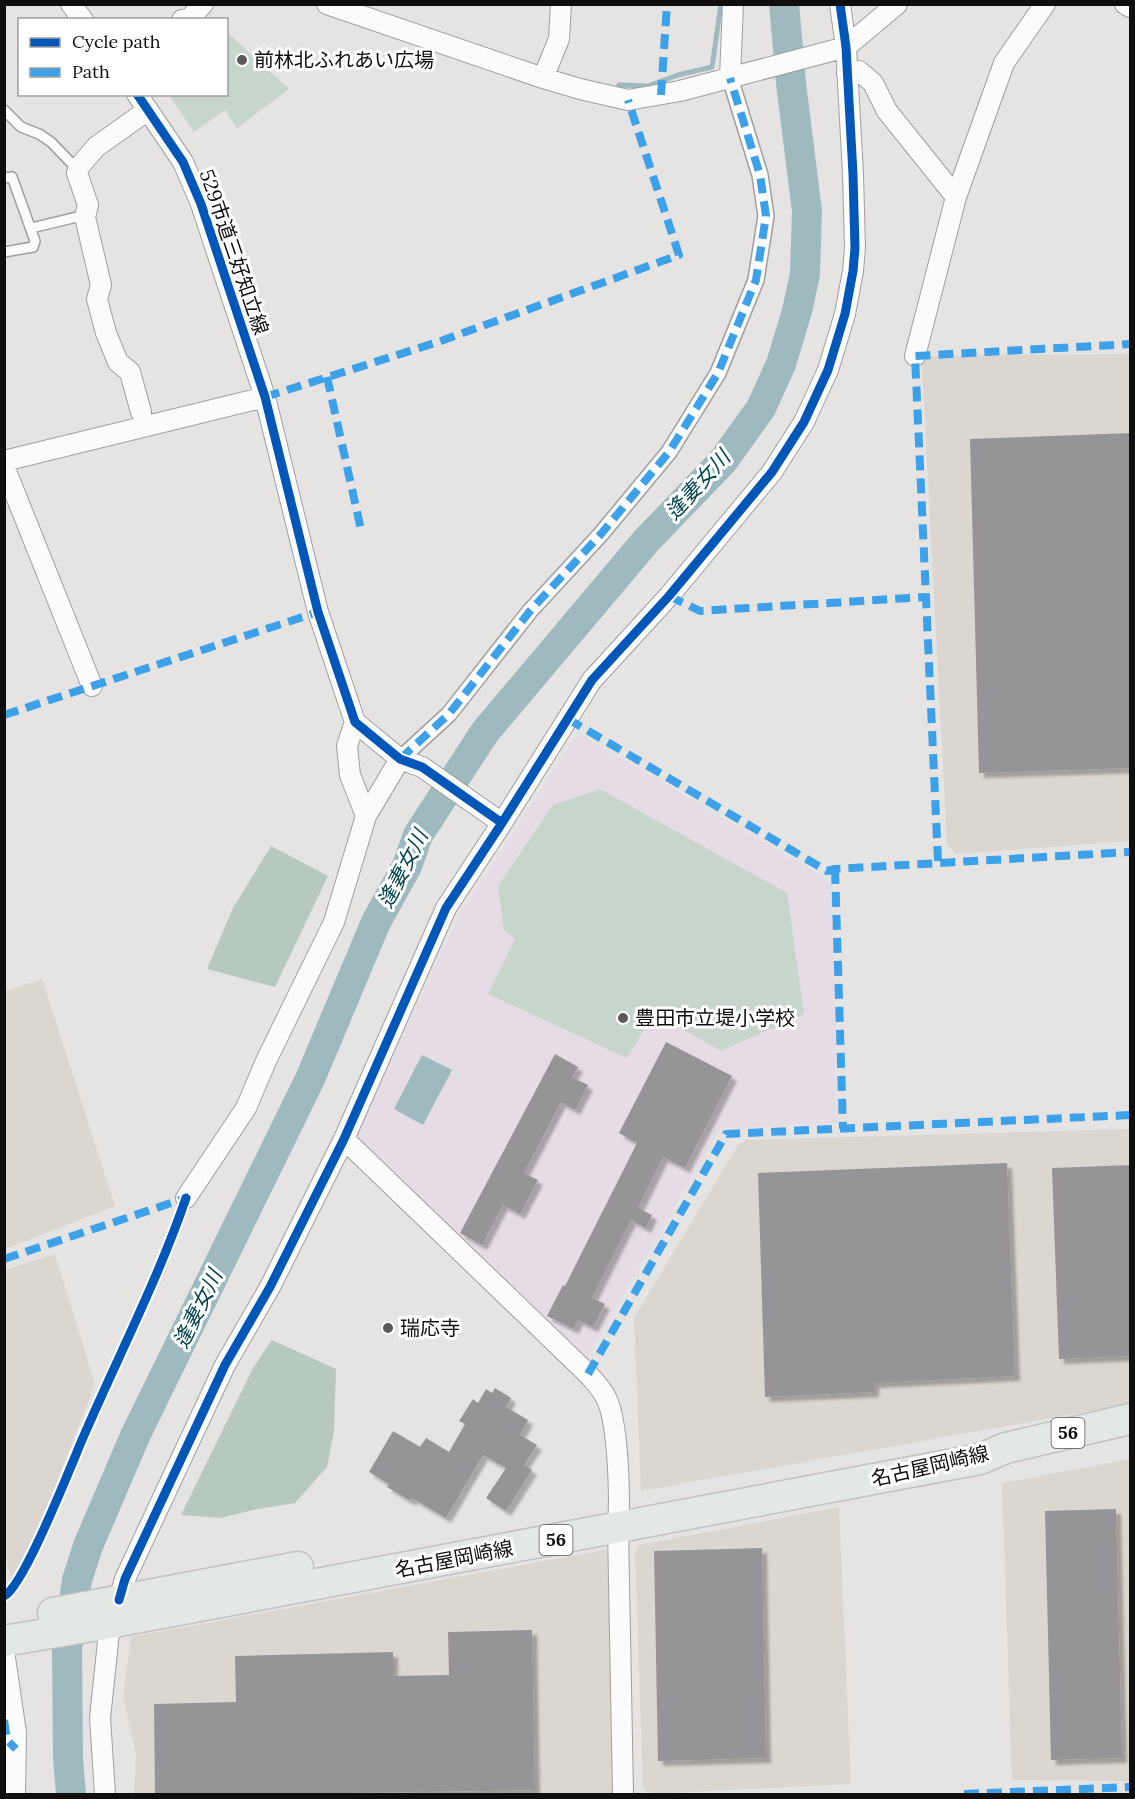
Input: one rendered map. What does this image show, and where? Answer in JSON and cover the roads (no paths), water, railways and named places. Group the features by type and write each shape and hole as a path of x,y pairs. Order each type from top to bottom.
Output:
{"main road":[{"name":"名古屋岡崎線","path":"14,1634 110,1612 618,1518 980,1459 1006,1448 1131,1419"}],"street":[{"path":"71,4 82,18"},
{"path":"190,18 203,4"},
{"path":"327,4 543,78 628,100 680,91 839,48 897,4"},
{"path":"543,78 559,39 561,4"},
{"path":"186,1198 246,1108 334,922 366,816 400,759 449,714 530,611 601,534 669,452 718,373 756,280 766,216 760,175 735,77 733,4"},
{"path":"105,1794 100,1718 110,1612 225,1365 270,1287 345,1140 446,908 496,818 592,680 669,596 772,472 804,422 828,370 845,314 854,260 853,174 847,74 839,48 840,4"},
{"path":"915,356 956,197 1004,63 1045,4"},
{"path":"1125,4 1131,7"},
{"path":"847,74 859,71 873,83 887,111 956,197"},
{"path":"141,412 129,372 118,362 106,333 97,299 101,285 86,215 88,205 77,173 86,157 142,102"},
{"name":"529市道三好知立線","path":"142,102 183,162 201,204 265,397 318,612 354,722"},
{"path":"92,686 4,464 265,397"},
{"path":"366,816 350,775 347,746 354,722 400,759 422,767 496,818"},
{"path":"345,1140 588,1374 606,1398 615,1440 623,1794"},
{"path":"14,1634 15,1794"}],"lane":[{"path":"4,110 21,127 51,142 78,170"},
{"path":"4,178 12,177 35,241 33,247 4,252"},
{"path":"31,228 86,215"}],"water":[{"path":"422,1055 452,1070 423,1125 394,1109"}],"waterway":[{"path":"619,93 619,85 648,86 678,75 712,67 721,4"},
{"name":"逢妻女川","path":"71,1794 68,1758 67,1648 77,1580 88,1546 135,1436 310,1079 376,922 407,866 418,835 485,732 646,541 723,461 761,408 781,364 797,311 805,274 807,211 784,4"}],"place":[{"name":"前林北ふれあい広場","path":"242,60"},
{"name":"豊田市立堤小学校","path":"623,1018"},
{"name":"瑞応寺","path":"388,1328"}]}
